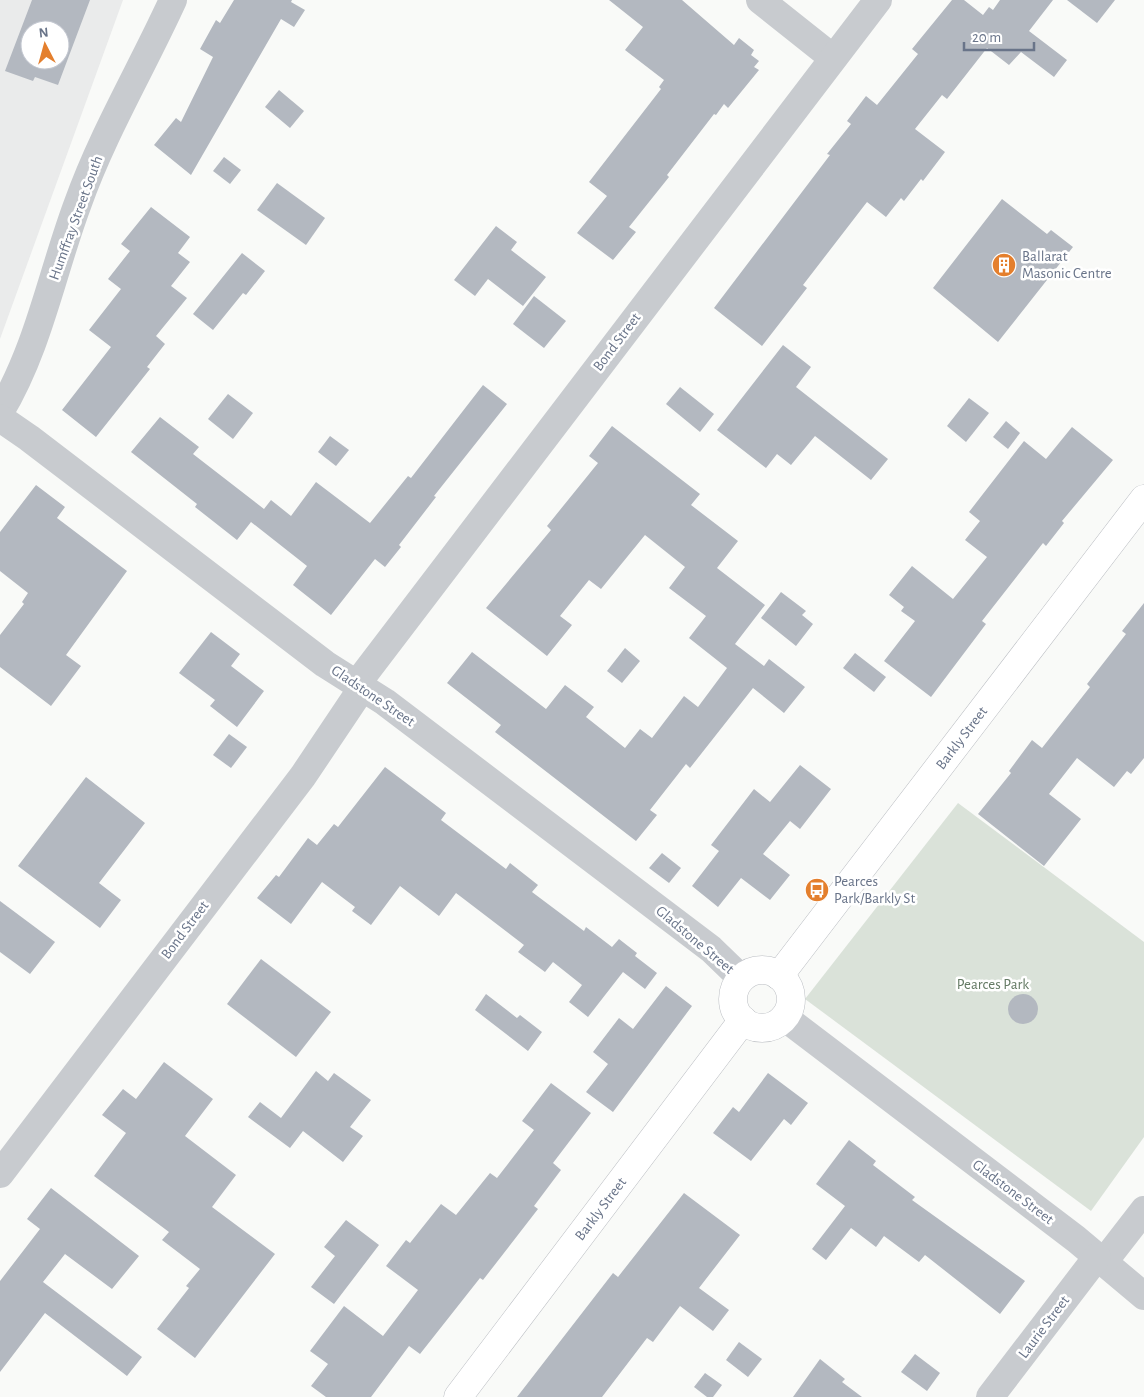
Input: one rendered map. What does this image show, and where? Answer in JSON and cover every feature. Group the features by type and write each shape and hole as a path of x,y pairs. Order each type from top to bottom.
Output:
{"main road":[{"name":"Barkly Street","path":"779,976 1144,499"},
{"path":"760,970 773,972 779,976 789,988 790,996 788,1011 784,1017 767,1027 754,1026 743,1020 736,1011 733,1000 735,988 741,978 760,970"},
{"name":"Barkly Street","path":"458,1397 743,1020"}],"street":[{"name":"Humffray Street South","path":"0,412 16,383 36,334 90,171 173,0"},
{"path":"760,0 833,58"},
{"name":"Bond Street","path":"1,1171 303,776 359,686 878,0"},
{"name":"Gladstone Street","path":"0,418 30,438 318,658 385,702 703,943 741,978"},
{"name":"Gladstone Street","path":"784,1017 1100,1260 1144,1296"},
{"name":"Laurie Street","path":"990,1397 1100,1260 1144,1210"}],"shaded area":[{"path":"0,0 123,0 0,339"}],"green space":[{"name":"Pearces Park","path":"958,803 1144,942 1144,1137 1091,1211 805,999"}],"building":[{"path":"32,0 90,0 70,53 70,20 24,20"},
{"path":"234,0 292,0 291,2 305,10 294,27 281,19 191,175 154,145 176,118 181,122 213,57 200,49 216,20 220,23"},
{"path":"609,0 682,0 734,45 739,38 754,50 751,55 759,61 754,67 759,70 728,108 724,104 716,115 714,114 667,175 669,177 629,227 636,232 613,260 577,233 607,196 589,182 661,89 659,87 664,80 625,50 643,27"},
{"path":"952,0 964,0 983,15 989,7 993,10 1000,0 1053,0 1029,31 1067,60 1054,77 1021,52 1009,65 987,48 947,99 942,95 915,129 945,152 923,181 921,179 904,201 901,198 886,217 867,202 803,285 807,288 762,346 714,308 830,155 827,154 851,124 847,121 866,96 877,105 918,54 912,49"},
{"path":"1067,0 1115,0 1097,23"},
{"path":"20,32 20,70 64,70 58,85 35,77 33,81 5,71"},
{"path":"279,90 304,111 290,128 265,107"},
{"path":"224,157 241,170 230,184 213,171"},
{"path":"277,183 325,218 306,245 257,210"},
{"name":"Ballarat Masonic Centre","path":"1002,199 1047,234 1051,230 1073,247 998,342 933,288"},
{"path":"151,207 190,237 178,253 190,262 171,286 187,298 156,336 165,344 147,367 150,369 96,437 62,410 111,347 89,330 121,289 108,279 130,251 121,244"},
{"path":"496,226 517,242 511,250 546,277 523,306 488,279 475,296 454,280"},
{"path":"242,253 265,271 246,295 243,293 213,330 193,314"},
{"path":"534,296 566,321 544,348 513,324"},
{"path":"783,345 811,367 796,387 888,459 871,480 815,436 791,465 777,454 766,468 717,430"},
{"path":"483,385 507,404 434,496 436,497 399,545 401,547 385,567 375,559 331,615 293,585 307,566 251,522 237,540 195,507 197,504 131,452 160,417 199,447 193,454 264,509 271,500 291,516 316,482 370,523 408,476 411,478"},
{"path":"680,387 714,414 700,432 666,404"},
{"path":"228,394 253,413 233,439 208,419"},
{"path":"969,398 989,413 966,442 947,426"},
{"path":"1006,421 1020,433 1008,449 993,437"},
{"path":"612,426 700,494 691,505 738,541 717,568 765,605 735,644 764,666 769,659 805,687 784,713 753,688 690,768 686,764 650,810 657,815 636,841 495,732 501,725 447,683 472,652 546,709 565,685 594,707 586,717 625,748 640,729 652,738 684,696 698,707 727,668 689,638 706,616 669,588 685,567 645,535 601,589 589,580 560,616 572,625 547,656 486,608 551,530 547,526 598,463 589,456"},
{"path":"1072,427 1113,460 1062,521 1064,523 1046,546 1043,543 982,621 986,624 931,697 884,661 915,621 901,611 904,607 889,595 912,566 953,599 987,557 965,540 980,521 969,512 1024,441 1046,459"},
{"path":"330,436 349,450 336,466 318,452"},
{"path":"36,485 65,507 57,518 127,571 66,655 81,666 51,706 0,667 0,635 24,604 22,602 28,593 0,571 0,532"},
{"path":"781,592 806,611 802,615 813,624 796,646 761,618"},
{"path":"1144,603 1144,758 1131,774 1127,771 1114,787 1077,758 1049,794 1081,819 1044,866 978,814 1011,773 1009,771 1032,740 1042,748 1090,687 1087,684 1126,634 1122,631"},
{"path":"211,632 240,654 231,666 264,691 237,727 210,706 215,700 179,673"},
{"path":"625,648 640,661 622,683 607,671"},
{"path":"855,653 886,677 874,692 843,668"},
{"path":"229,734 247,747 231,768 213,755"},
{"path":"800,765 831,789 800,829 790,821 763,854 790,875 770,900 741,878 718,907 692,886 719,851 711,845 754,789 770,802"},
{"path":"385,767 446,813 441,820 506,869 510,863 538,885 532,892 584,931 586,927 612,947 619,939 637,953 635,956 657,973 645,989 623,972 588,1017 569,1002 582,985 553,962 545,972 518,952 524,945 456,893 439,916 400,886 371,925 352,911 355,907 322,882 291,924 257,898 276,875 279,877 308,838 317,845 334,824 338,827"},
{"path":"86,777 145,823 99,883 121,900 100,928 18,866"},
{"path":"662,853 681,868 669,883 649,868"},
{"path":"0,901 55,942 30,974 0,952"},
{"path":"261,959 331,1012 296,1057 227,1004"},
{"path":"666,986 692,1006 613,1112 586,1092 608,1064 593,1052 619,1018 633,1029"},
{"path":"486,994 517,1018 520,1015 542,1032 528,1051 475,1010"},
{"path":"1023,994 1034,998 1038,1009 1034,1020 1023,1024 1012,1020 1008,1009 1012,998"},
{"path":"164,1062 213,1099 185,1136 236,1175 212,1207 275,1254 195,1358 157,1329 189,1288 186,1286 200,1269 162,1240 169,1232 94,1176 126,1133 102,1115 123,1089 136,1099"},
{"path":"316,1071 328,1081 334,1073 371,1100 350,1127 363,1136 343,1162 303,1131 290,1148 248,1117 260,1102 281,1118"},
{"path":"768,1073 808,1103 791,1125 784,1119 751,1161 713,1133 733,1107 739,1112"},
{"path":"551,1083 591,1113 553,1163 561,1170 534,1206 538,1209 483,1280 480,1278 420,1354 409,1346 371,1397 326,1397 311,1386 328,1364 310,1351 344,1306 383,1336 418,1290 386,1266 406,1240 410,1243 441,1204 456,1215 490,1173 497,1178 534,1130 522,1121"},
{"path":"849,1140 876,1161 873,1165 915,1197 912,1200 1025,1281 1000,1314 925,1255 919,1262 884,1236 876,1247 851,1228 826,1260 812,1249 845,1206 816,1184"},
{"path":"51,1188 139,1256 112,1289 65,1254 43,1282 142,1357 127,1376 45,1313 0,1372 0,1281 40,1229 27,1219"},
{"path":"684,1193 740,1235 699,1288 729,1310 713,1331 680,1306 653,1342 647,1338 602,1397 517,1397 613,1273 618,1277"},
{"path":"346,1220 379,1245 334,1304 311,1287 335,1256 324,1247"},
{"path":"739,1342 762,1359 748,1377 726,1360"},
{"path":"915,1354 940,1373 927,1391 901,1372"},
{"path":"820,1359 845,1379 842,1382 862,1397 793,1397"},
{"path":"705,1373 722,1385 713,1397 707,1397 694,1387"}],"place":[{"name":"Ballarat Masonic Centre","path":"1004,265"},
{"name":"Pearces Park/Barkly St","path":"817,890"}]}
